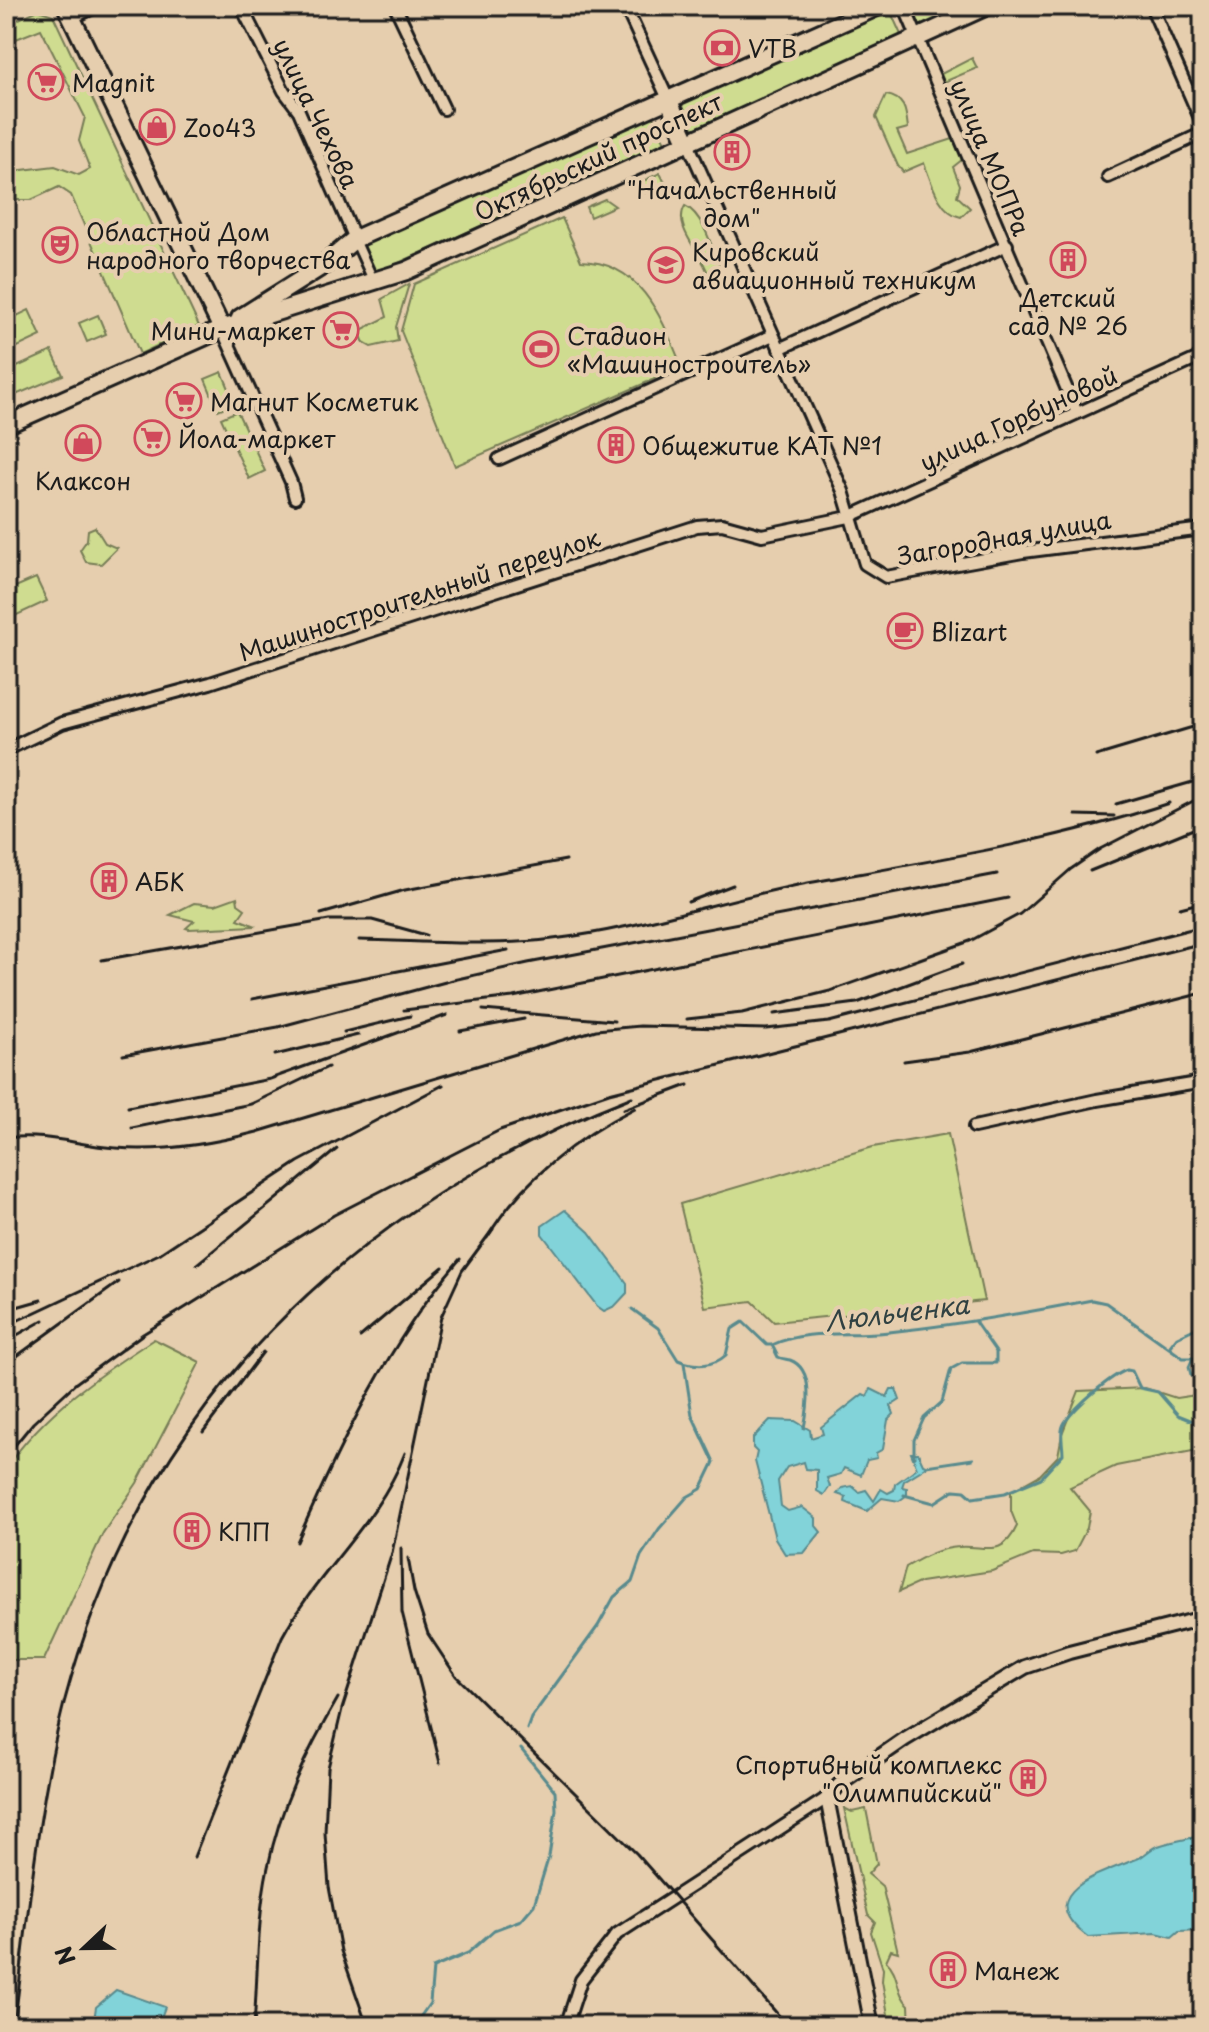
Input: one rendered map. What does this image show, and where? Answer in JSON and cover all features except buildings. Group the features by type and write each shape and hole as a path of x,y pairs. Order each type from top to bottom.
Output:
{"main road":[{"name":"Октябрьский проспект","path":"222,329 338,254 355,239 879,6"},
{"name":"Октябрьский проспект","path":"6,425 222,329 374,282 987,6"},
{"path":"69,12 222,329"},
{"path":"668,99 687,141"},
{"path":"338,254 339,275 354,288"}],"street":[{"path":"69,12 97,6"},
{"name":"улица Чехова","path":"241,6 284,91 299,111 355,239"},
{"path":"395,6 444,109"},
{"path":"625,6 668,99"},
{"name":"улица МОПРа","path":"904,6 1077,413"},
{"path":"1151,6 1203,125"},
{"path":"1108,177 1203,133"},
{"name":"Загородная улица","path":"687,141 843,491 865,564 886,577 1023,552 1203,529"},
{"path":"355,239 374,282"},
{"path":"779,349 1007,245"},
{"path":"222,329 291,482 295,498"},
{"path":"499,459 773,335"},
{"name":"улица Горбуновой","path":"849,517 1203,356"},
{"name":"Машиностроительный переулок","path":"6,750 62,723 210,683 697,526 722,524 762,535 849,517"},
{"path":"974,1127 1097,1100 1203,1082"},
{"path":"566,2026 581,1980 617,1934 827,1798 840,1784 905,1739 1025,1667 1069,1652 1203,1618"},
{"path":"827,1798 872,2026"}],"green space":[{"path":"911,6 971,6 921,28"},
{"path":"889,8 902,37 694,130 681,102"},
{"path":"38,10 53,15 199,326 140,354 71,195 59,187 31,200 6,200 6,172 55,166 79,175 90,169 79,141 85,117 41,29 6,43 6,25"},
{"path":"972,58 977,68 944,82 941,74"},
{"path":"886,95 901,102 905,111 908,128 897,131 907,154 956,138 963,159 953,167 960,185 957,196 970,208 961,217 941,203 924,163 903,172 898,166 876,117"},
{"path":"653,115 665,143 374,274 361,245"},
{"path":"660,173 665,183 639,195 641,182"},
{"path":"605,199 615,206 590,217 586,207"},
{"path":"685,206 698,217 708,235 722,273 717,278 708,274 685,232 682,214"},
{"name":"Стадион «Машиностроитель»","path":"562,218 581,261 620,271 647,296 682,367 455,466 401,331 414,284"},
{"path":"409,284 396,327 398,341 371,347 364,343 359,331 387,317 382,299"},
{"path":"29,310 41,336 9,351 6,321"},
{"path":"98,315 106,334 87,342 79,323"},
{"path":"52,351 63,375 6,399 6,372"},
{"path":"222,372 235,403 218,410 205,379"},
{"path":"237,411 265,471 249,479 221,418"},
{"path":"95,527 105,543 117,548 101,564 86,562 80,550 87,540 88,530"},
{"path":"36,578 47,601 6,620 6,591"},
{"path":"237,897 238,904 245,909 238,919 256,926 189,929 186,928 194,921 170,915 194,903 215,905"},
{"path":"948,1134 984,1301 774,1322 752,1301 705,1307 680,1204 873,1147"},
{"path":"154,1339 200,1362 137,1483 103,1533 44,1660 6,1660 6,1468 55,1412"},
{"path":"1145,1388 1176,1398 1203,1394 1203,1449 1116,1466 1070,1487 1090,1511 1087,1528 1075,1551 1061,1555 1033,1554 992,1571 921,1582 899,1592 906,1567 925,1557 952,1548 992,1548 1005,1543 1017,1526 1011,1511 1011,1491 1040,1475 1058,1456 1062,1434 1079,1391"},
{"path":"844,1808 852,1812 866,1809 877,1864 868,1874 882,1886 898,1952 891,1950 886,1961 894,1971 901,1995 909,2005 910,2026 890,2026 882,1981 883,1969 871,1932 875,1922 868,1915"}],"water":[{"path":"565,1210 589,1232 627,1283 627,1293 615,1306 604,1311 542,1234 542,1226"},
{"path":"871,1389 887,1397 891,1389 896,1389 900,1400 891,1406 894,1414 888,1420 883,1449 876,1453 877,1458 867,1460 861,1475 844,1468 841,1474 827,1478 830,1486 824,1495 817,1491 817,1470 806,1469 804,1462 787,1467 778,1481 781,1506 788,1511 802,1507 816,1518 816,1526 821,1532 804,1553 785,1554 775,1538 755,1461 757,1452 753,1448 753,1438 770,1420 795,1421 810,1430 811,1438 823,1434 821,1427 863,1394 867,1396"},
{"path":"911,1453 918,1453 923,1464 928,1466 904,1481 902,1487 907,1488 907,1495 899,1501 882,1498 867,1511 845,1502 846,1497 837,1494 842,1488 852,1486 859,1492 866,1490 874,1501 881,1489 888,1493 894,1490 895,1484 917,1468"},
{"path":"1203,1835 1203,1930 1179,1931 1172,1937 1156,1933 1088,1937 1071,1921 1066,1908 1069,1896 1078,1886 1139,1858 1155,1847"},
{"path":"116,1990 165,2007 162,2015 168,2026 93,2026 96,2007"}],"waterway":[{"name":"Люльченка","path":"632,1309 658,1328 678,1360 697,1365 710,1364 726,1355 732,1329 743,1322 767,1345 772,1345 800,1336 914,1329 1092,1300 1106,1303 1183,1358 1203,1358"},
{"path":"914,1457 914,1440 924,1418 942,1402 951,1369 962,1363 996,1363 996,1352 975,1322"},
{"path":"1170,1346 1177,1337 1196,1328 1203,1331"},
{"path":"772,1345 778,1357 790,1360 803,1372 808,1390 804,1428"},
{"path":"1192,1360 1189,1367 1191,1375 1203,1383"},
{"path":"527,1729 531,1718 598,1626 614,1597 632,1582 641,1556 659,1529 687,1497 701,1489 714,1462 692,1415 684,1363"},
{"path":"904,1495 934,1503 954,1490 965,1491 973,1498 1005,1493 1041,1478 1063,1454 1062,1429 1070,1415 1103,1385 1127,1370 1132,1371 1140,1388 1158,1392 1178,1415 1193,1421 1203,1416"},
{"path":"926,1466 973,1459"},
{"path":"414,2026 430,2003 433,1968 468,1953 494,1930 521,1920 534,1905 549,1856 556,1810 555,1791 521,1749"}],"railway":[{"path":"1096,756 1203,724"},
{"path":"1116,804 1203,779"},
{"path":"687,1019 742,1013 830,991 970,941 1020,914 1071,869 1100,849 1203,796"},
{"path":"359,940 505,943 585,934 808,883 1036,840 1169,803"},
{"path":"1076,815 1114,816"},
{"path":"1090,871 1203,825"},
{"path":"321,914 405,890 566,860"},
{"path":"123,1055 278,1027 528,963 997,874"},
{"path":"688,902 733,885"},
{"path":"404,1010 513,997 1008,898"},
{"path":"1180,908 1203,902"},
{"path":"102,960 329,920 372,920 426,935"},
{"path":"6,1138 49,1138 134,1149 205,1143 257,1132 596,1030 640,1026 766,1029 829,1022 1203,926"},
{"path":"6,1456 33,1423 76,1383 143,1334 334,1215 500,1130 609,1093 1203,943"},
{"path":"252,999 508,950"},
{"path":"774,1014 857,1003 962,964"},
{"path":"904,1061 970,1052 1203,993"},
{"path":"483,1010 614,1021"},
{"path":"128,1107 270,1079 447,1015"},
{"path":"344,1032 410,1016"},
{"path":"460,1031 524,1019"},
{"path":"275,1055 358,1035"},
{"path":"132,1128 251,1104 328,1067"},
{"path":"6,1326 159,1254 298,1162 443,1085"},
{"path":"624,1109 688,1085"},
{"path":"14,2026 40,1824 64,1703 100,1596 146,1498 204,1409 272,1330 349,1259 435,1196 530,1142 632,1097"},
{"path":"487,1238 516,1198 552,1163 592,1133 635,1108"},
{"path":"197,1264 337,1149"},
{"path":"367,2026 341,1951 329,1887 325,1833 328,1768 342,1709 392,1553 441,1317 462,1271 493,1229"},
{"path":"297,1542 368,1394 411,1324 460,1259"},
{"path":"360,1337 443,1267"},
{"path":"6,1364 119,1282"},
{"path":"6,1310 41,1300"},
{"path":"10,1339 44,1320"},
{"path":"203,1432 263,1352"},
{"path":"194,1857 282,1637 296,1613 379,1502 405,1453"},
{"path":"401,1548 402,1612 440,1763"},
{"path":"408,1558 414,1591 428,1634 456,1676 637,1854 788,2026"},
{"path":"254,2026 264,1886 273,1844 296,1780 338,1698"}],"place":[{"name":"VTB","path":"722,48"},
{"name":"Magnit","path":"46,82"},
{"name":"Zoo43","path":"157,127"},
{"name":"\"Начальственный дом\"","path":"732,152"},
{"name":"Областной Дом народного творчества","path":"60,245"},
{"name":"Детский сад № 26","path":"1068,260"},
{"name":"Кировский авиационный техникум","path":"666,265"},
{"name":"Мини-маркет","path":"341,330"},
{"name":"Стадион «Машиностроитель»","path":"541,349"},
{"name":"Магнит Косметик","path":"184,401"},
{"name":"Йола-маркет","path":"152,438"},
{"name":"Клаксон","path":"83,443"},
{"name":"Общежитие КАТ №1","path":"616,445"},
{"name":"Blizart","path":"905,631"},
{"name":"АБК","path":"109,881"},
{"name":"КПП","path":"192,1531"},
{"name":"Спортивный комплекс \"Олимпийский\"","path":"1028,1778"},
{"name":"Манеж","path":"948,1970"}]}
